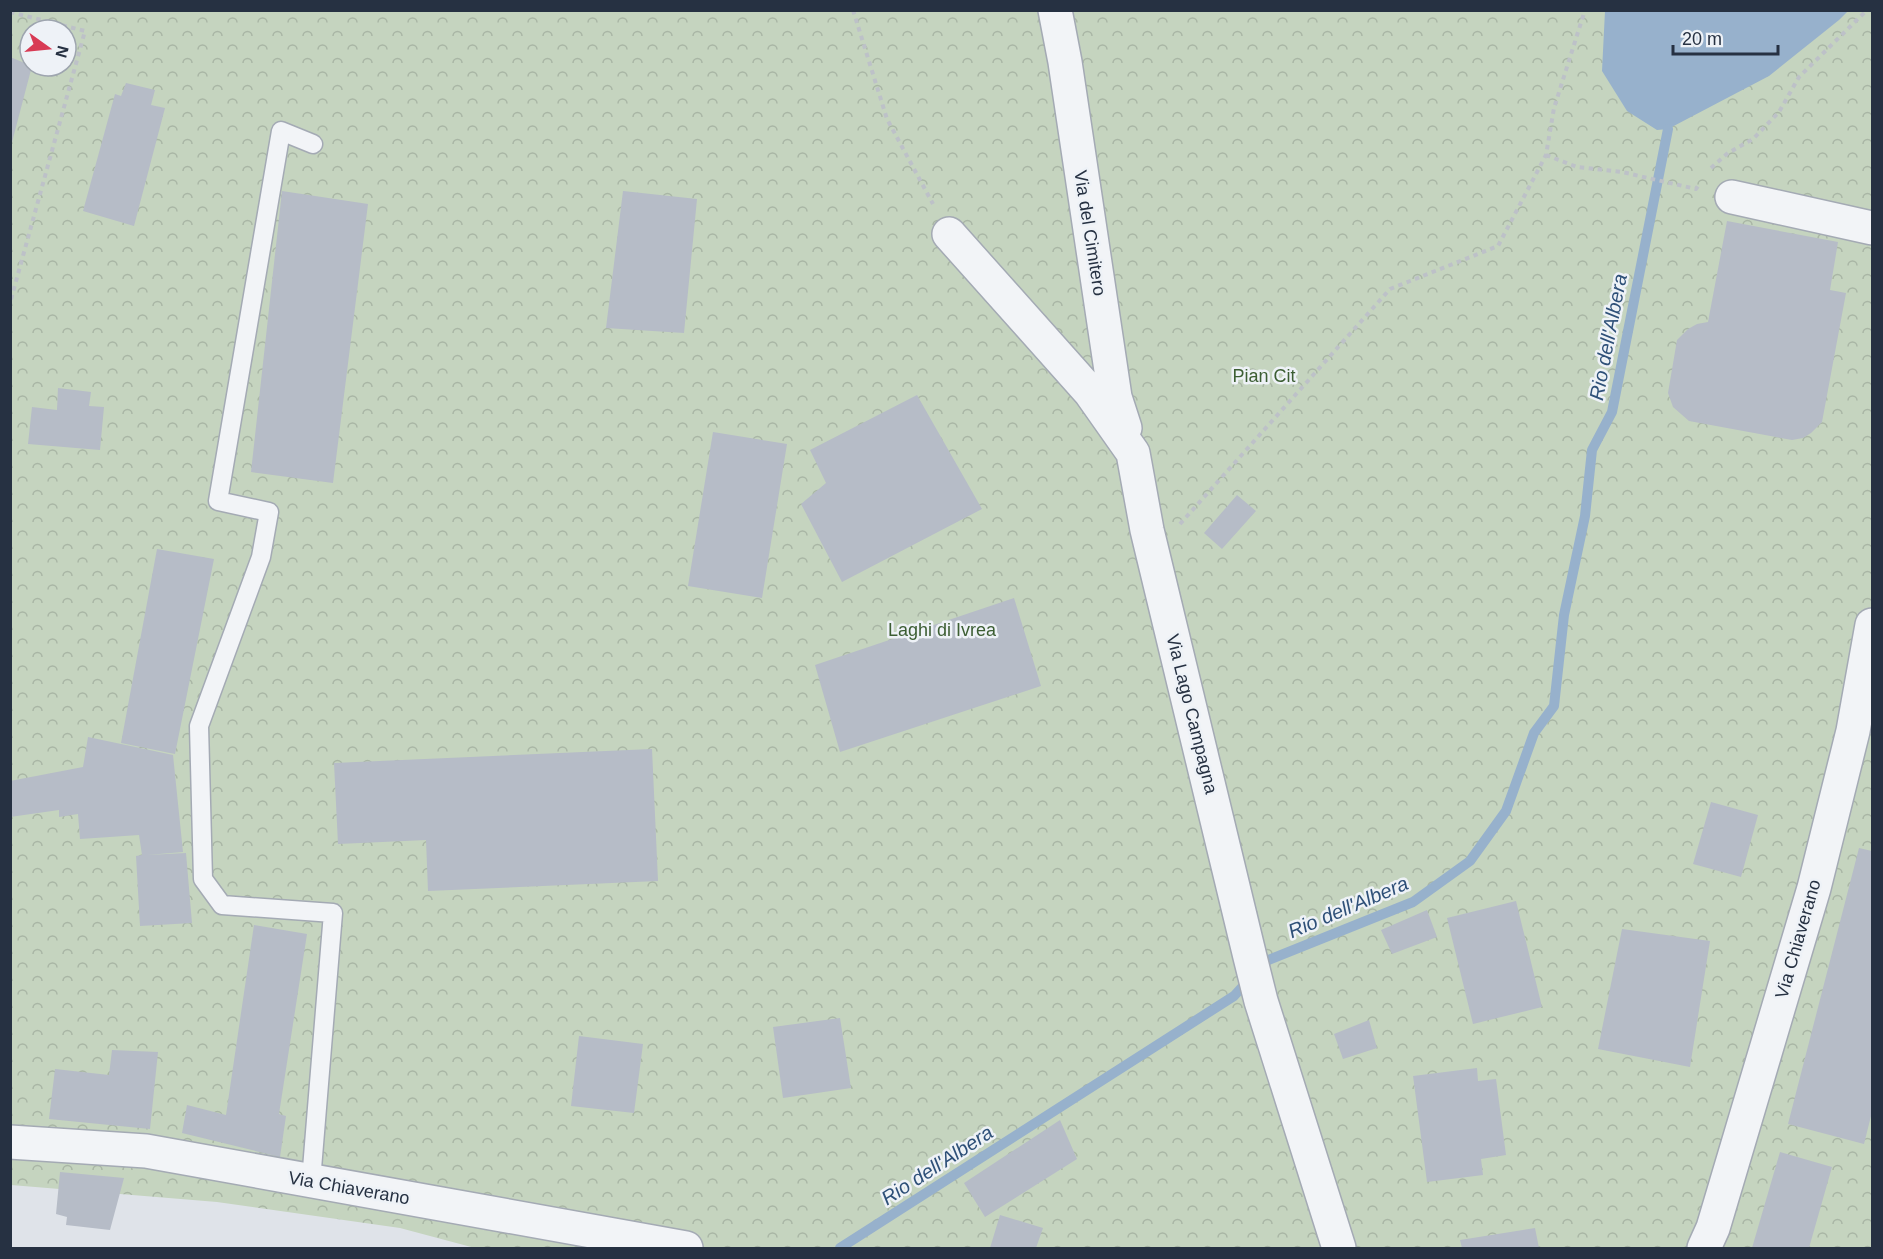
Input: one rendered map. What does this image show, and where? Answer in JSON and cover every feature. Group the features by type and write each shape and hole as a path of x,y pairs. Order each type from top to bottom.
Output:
{"street":[{"name":"Via del Cimitero","path":"1055,10 1065,62 1115,397 1133,453"},
{"path":"1732,197 1872,228"},
{"name":"Via Lago Campagna","path":"949,234 1089,392 1133,453 1147,530 1261,1000 1339,1248"},
{"name":"Via Chiaverano","path":"1704,1248 1713,1228 1814,888 1853,731 1872,625"},
{"name":"Via Chiaverano","path":"10,1142 146,1151 686,1248"}],"lane":[{"path":"311,1181 333,913 222,905 204,879 199,726 261,557 269,512 218,501 281,131 314,144"}],"path":[{"path":"854,10 887,119 949,234"},
{"path":"1147,530 1181,524 1390,289 1498,246 1546,155 1554,108 1585,10"},
{"path":"1708,173 1728,153 1753,139 1779,112 1799,77 1866,10"},
{"path":"10,12 85,31 10,303"},
{"path":"1546,155 1577,167 1622,172 1696,189 1702,181"}],"green space":[{"name":"Laghi di Ivrea","path":"10,11 1872,11 1872,1248 475,1248 400,1228 217,1202 11,1185"}],"water":[{"path":"1605,10 1848,11 1769,76 1668,129 1657,130 1627,111 1602,71"}],"building":[{"path":"10,57 18,60 18,78 29,78 10,146"},
{"path":"126,83 155,90 151,105 165,108 134,226 83,211 115,94 121,96"},
{"path":"282,191 368,204 333,483 251,472"},
{"path":"623,191 697,199 684,333 606,328"},
{"path":"1727,221 1838,242 1830,290 1846,293 1822,422 1803,438 1792,440 1689,421 1673,407 1668,393 1677,340 1688,329 1708,322"},
{"path":"58,388 91,392 89,406 104,407 100,450 28,444 32,407 57,410"},
{"path":"917,395 982,509 842,582 801,504 826,483 810,450"},
{"path":"713,432 787,444 762,598 688,586"},
{"path":"1237,495 1256,511 1222,549 1204,533"},
{"path":"157,549 214,559 175,754 121,743"},
{"path":"1014,598 1041,686 840,752 815,665"},
{"path":"88,737 173,755 183,852 147,855 186,853 192,923 140,926 136,856 142,855 139,835 80,839 78,814 59,817 59,810 10,817 10,781 83,767"},
{"path":"652,749 658,881 428,891 426,840 338,844 334,763"},
{"path":"1711,802 1758,815 1741,877 1693,864"},
{"path":"1859,848 1872,851 1872,1112 1864,1144 1788,1124"},
{"path":"1516,901 1542,1007 1473,1024 1447,918"},
{"path":"1427,910 1437,937 1392,954 1381,930"},
{"path":"254,925 307,934 279,1114 286,1116 280,1157 182,1133 187,1105 226,1115"},
{"path":"1622,929 1710,941 1690,1067 1598,1049"},
{"path":"840,1018 851,1088 783,1098 773,1027"},
{"path":"1369,1020 1377,1048 1343,1059 1334,1034"},
{"path":"579,1036 643,1044 634,1113 571,1106"},
{"path":"112,1050 158,1052 150,1129 49,1119 55,1069 109,1075"},
{"path":"1477,1068 1478,1081 1496,1079 1506,1155 1481,1159 1483,1175 1427,1182 1413,1076"},
{"path":"1060,1120 1077,1159 985,1217 964,1183"},
{"path":"1780,1152 1832,1167 1809,1248 1752,1248"},
{"path":"60,1172 124,1178 110,1230 66,1225 67,1217 56,1214"},
{"path":"1000,1215 1043,1228 1036,1248 990,1248"},
{"path":"1535,1228 1539,1248 1462,1248 1460,1240"}],"waterway":[{"name":"Rio dell'Albera","path":"840,1248 1234,996 1266,961 1413,902 1470,861 1506,811 1534,733 1554,706 1564,615 1585,516 1592,450 1612,412 1668,129"}],"park label":[{"name":"Pian Cit","path":"1264,376"}]}
